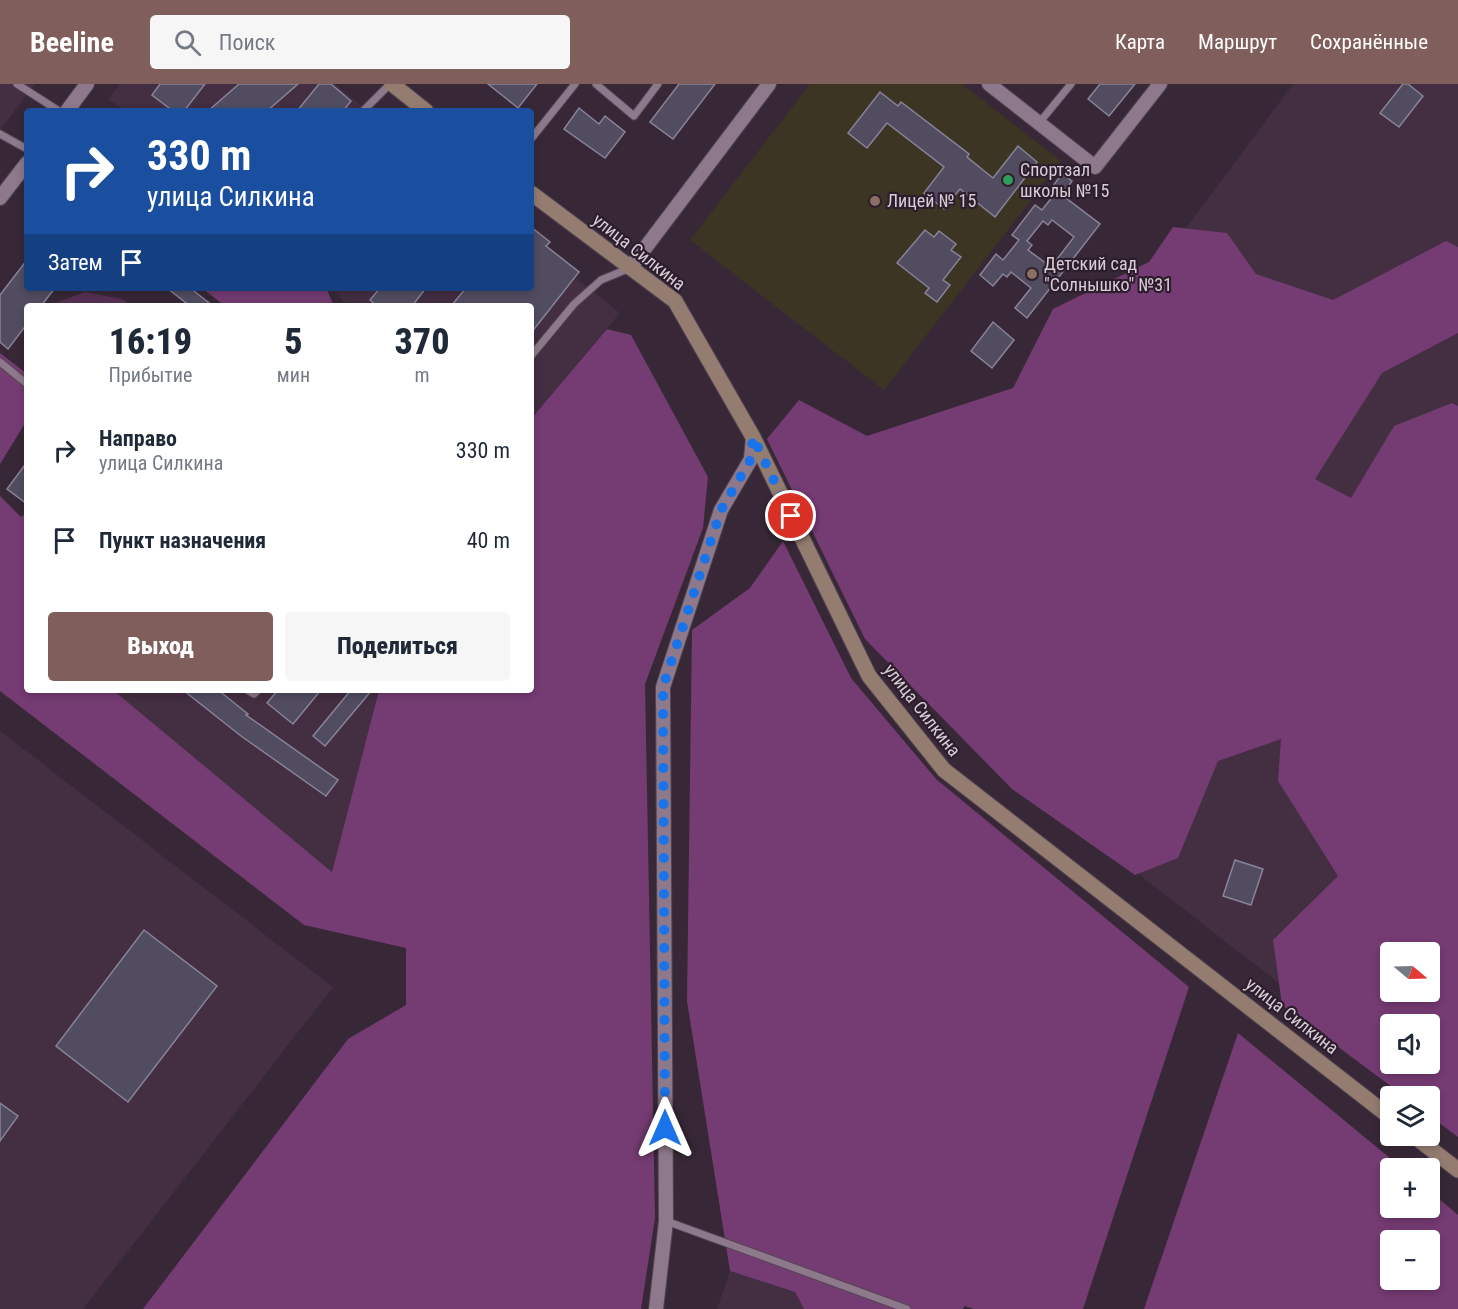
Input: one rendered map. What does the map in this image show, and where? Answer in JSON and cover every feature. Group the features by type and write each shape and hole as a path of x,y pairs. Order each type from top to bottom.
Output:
{"main road":[{"path":"391,84 422,108"},
{"name":"улица Силкина","path":"534,195 675,301 753,437 869,676 944,770 1380,1109"},
{"path":"1427,1146 1458,1170"}],"street":[{"path":"69,108 87,84"},
{"path":"630,268 769,84"},
{"path":"989,84 1095,167 1160,84"},
{"path":"0,198 24,167"},
{"path":"656,1309 666,1221 663,687 721,510 751,459 753,437"}],"lane":[{"path":"17,84 54,108"},
{"path":"366,108 391,84"},
{"path":"534,135 575,84"},
{"path":"596,84 634,116 658,84"},
{"path":"1040,123 1071,84"},
{"path":"0,134 24,147"},
{"path":"534,352 574,304 594,286 601,280 630,268"},
{"path":"0,362 24,382"},
{"path":"666,1221 907,1309"}],"shaded area":[{"path":"0,84 35,84 0,130"},
{"path":"120,84 335,84 364,108 122,108 108,99"},
{"name":"Лицей № 15","path":"810,84 962,84 1061,161 884,390 690,240"},
{"path":"1293,84 1458,84 1458,1123 1440,1106 1440,1086 1411,1086 1396,1074 1440,1074 1440,1014 1380,1014 1380,1062 992,760 895,621"},
{"path":"1173,227 1227,233 1256,274 1333,300 1446,241 1458,247 1458,333 1382,373 1315,479 1351,498 1394,426 1452,403 1458,406 1458,1137 1440,1124 1440,1086 1391,1086 1282,1005 1273,940 1338,876 1278,781 1281,739 1218,761 1178,858 1135,875 1012,789 865,639 767,439 799,400 867,436 1013,388 1053,309 1149,262"},
{"path":"534,244 620,313 534,415 534,303 345,303 334,291 534,291"},
{"path":"206,291 327,291 333,303 221,303"},
{"path":"85,292 122,299 128,303 57,303"},
{"path":"607,329 631,335 708,477 703,528 645,684 655,1218 641,1309 143,1309 348,1039 406,1005 406,948 304,925 0,691 0,496 21,517 24,514 24,693 117,693 332,872 378,693 534,693 534,415"},
{"path":"0,353 24,372 24,425 0,464"},
{"path":"783,541 851,678 936,779 1189,987 1083,1309 974,1309 965,1306 962,1309 804,1309 795,1292 730,1271 687,1001 692,630 750,588"},
{"path":"117,693 378,693 332,872"},
{"path":"0,731 333,987 83,1309 0,1309"},
{"path":"1238,1033 1390,1158 1380,1158 1380,1218 1440,1218 1440,1200 1458,1215 1458,1309 1144,1309"},
{"path":"730,1271 795,1292 804,1309 717,1309"}],"building":[{"path":"160,84 205,84 186,108 169,108 152,95"},
{"path":"239,84 298,84 270,108 211,108"},
{"path":"319,84 331,84 351,101 345,108 299,108"},
{"path":"488,84 537,84 518,108"},
{"path":"679,84 715,84 673,139 650,122"},
{"path":"1100,84 1135,84 1109,116 1088,99"},
{"path":"1403,84 1408,84 1423,96 1399,127 1380,113"},
{"path":"880,92 898,106 901,102 969,154 967,157 993,178 1018,146 1037,162 995,217 960,189 944,209 924,193 944,167 887,123 867,148 848,133"},
{"path":"579,108 599,124 605,116 625,132 605,158 564,129"},
{"path":"1062,174 1072,181 1066,190 1070,193 1066,198 1100,224 1027,318 1015,308 1031,288 1011,272 1007,277 1003,274 993,286 980,275 996,254 1003,260 1019,240 1012,235 1035,205 1042,210 1057,191 1052,187","holes":["1052,220 1074,237 1051,267 1028,250 1032,245 1027,241 1043,221 1048,225"]},
{"path":"534,229 550,242 546,246 579,272 534,329 534,303 454,303 464,291 534,291"},
{"path":"925,230 934,237 939,231 956,244 951,250 961,257 943,280 950,285 937,302 925,293 929,288 897,263"},
{"path":"24,264 24,291 53,291 43,303 24,303 24,328 8,349 0,342 0,295"},
{"path":"171,291 194,291 209,303 186,303"},
{"path":"378,291 424,291 414,303 374,303 370,300"},
{"path":"993,322 1014,340 992,368 971,351"},
{"path":"24,466 24,502 7,489"},
{"path":"187,693 222,693 248,714 246,715 338,780 326,796 241,736"},
{"path":"275,693 319,693 293,724 267,703"},
{"path":"349,693 369,693 325,746 313,736"},
{"path":"1235,860 1263,869 1251,905 1223,896"},
{"path":"144,930 217,986 128,1102 56,1046"},
{"path":"0,1103 18,1116 0,1141"}],"place":[{"name":"Спортзал школы №15","path":"1008,180"},
{"name":"Лицей № 15","path":"875,201"},
{"name":"Детский сад \"Солнышко\" №31","path":"1032,274"}],"route":[{"path":"665,1128 663,687 721,510 751,459 753,437 791,516"}]}
